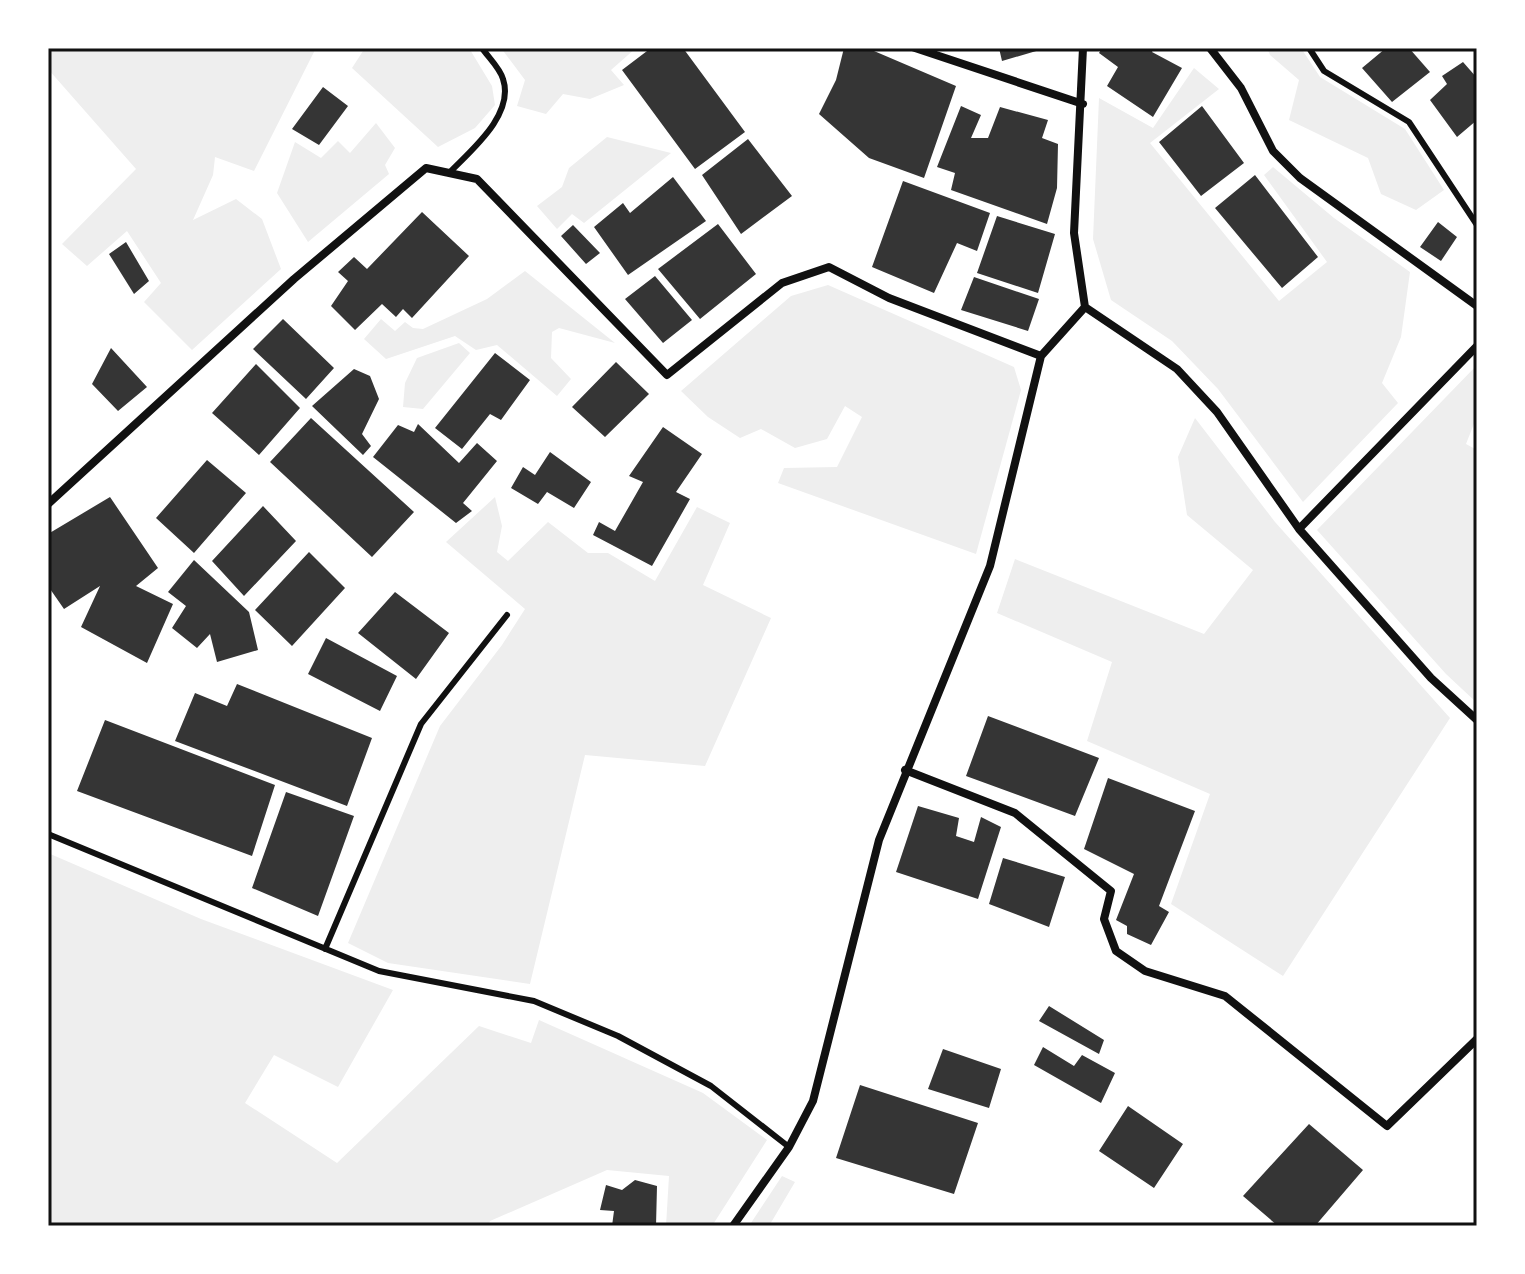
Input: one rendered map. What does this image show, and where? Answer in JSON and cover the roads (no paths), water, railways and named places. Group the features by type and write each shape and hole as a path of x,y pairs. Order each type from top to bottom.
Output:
{"street":[{"path":"915,48 1083,104"},
{"path":"1083,48 1083,104 1074,233 1085,307 1177,369 1217,412 1299,529 1431,678 1477,720"},
{"path":"1210,48 1241,88 1273,151 1300,178 1477,306"},
{"path":"48,504 294,279 426,168 477,179 667,375 782,283 829,267 889,298 1041,356"},
{"path":"733,1226 789,1147 813,1101 879,840 990,566 1041,356 1085,307"},
{"path":"1299,529 1477,346"},
{"path":"905,770 1015,813 1111,891 1104,919 1116,951 1145,971 1225,996 1387,1126 1477,1039"}],"lane":[{"path":"449,173 490,129 505,95 503,78 482,48"},
{"path":"1309,48 1324,71 1409,122 1477,225"},
{"path":"325,949 421,724 507,615"},
{"path":"48,834 379,971 534,1001 604,1030 711,1086 789,1147"}]}
